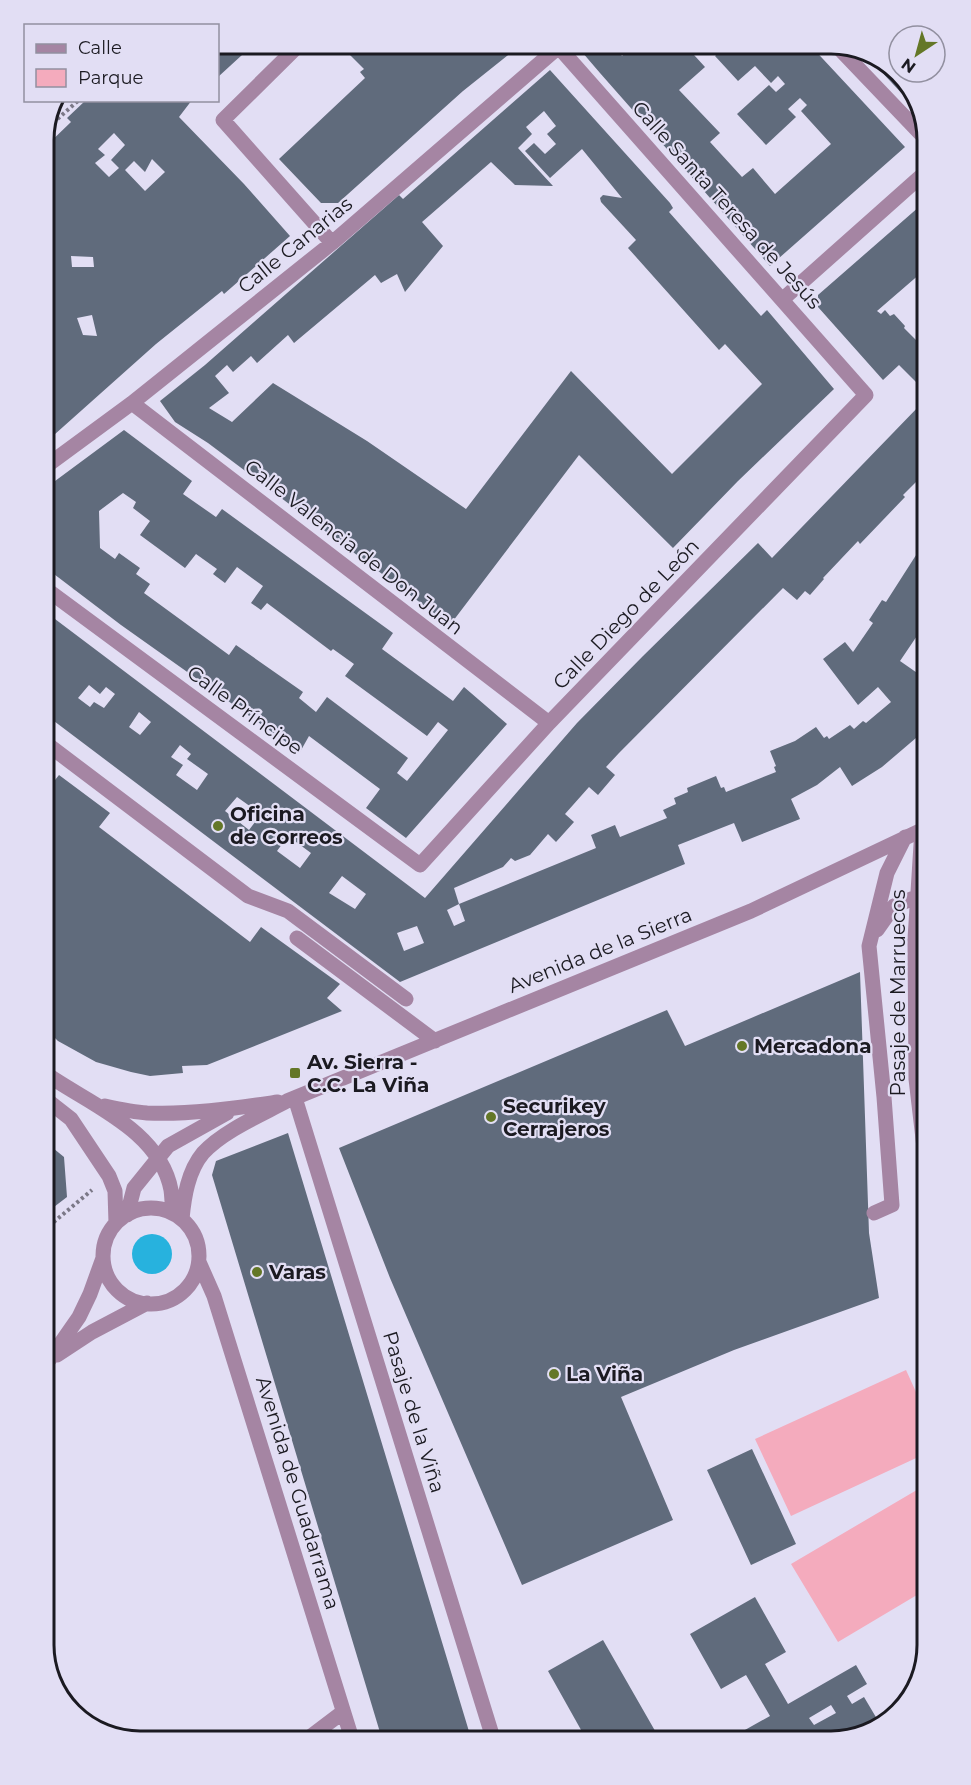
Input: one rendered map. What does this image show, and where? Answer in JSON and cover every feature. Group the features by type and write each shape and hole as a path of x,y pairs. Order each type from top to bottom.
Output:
{"street":[{"path":"290,54 223,120 332,243"},
{"name":"Calle Canarias","path":"54,460 132,403 332,243 549,54"},
{"name":"Calle Santa Teresa de Jesús","path":"567,54 866,395"},
{"path":"846,56 916,128"},
{"path":"783,299 917,180"},
{"name":"Calle Diego de León","path":"420,865 549,723 866,395"},
{"name":"Calle Valencia de Don Juan","path":"132,403 549,723"},
{"name":"Calle Príncipe","path":"54,595 420,865"},
{"path":"54,750 248,896 288,911 406,999"},
{"name":"Avenida de la Sierra","path":"177,1216 184,1193 203,1153 222,1138 291,1100 751,911 917,832"},
{"path":"874,1213 891,1205 870,942 887,873 905,837"},
{"path":"870,942 894,906 917,897"},
{"name":"Pasaje de Marruecos","path":"917,924 915,939 917,1088"},
{"path":"297,938 435,1041"},
{"path":"54,1079 118,1117 157,1157 171,1188 177,1216"},
{"name":"Avenida de la Sierra","path":"94,1104 144,1113 168,1114 211,1111 291,1100"},
{"name":"Pasaje de la Viña","path":"291,1100 491,1731"},
{"path":"54,1106 71,1119 109,1176 121,1219"},
{"name":"Avenida de la Sierra","path":"121,1219 134,1188 168,1146 242,1106"},
{"path":"54,1354 79,1317 103,1258 106,1240 121,1219 141,1209 159,1208 177,1216 193,1233 198,1246 199,1262 194,1279 185,1291 160,1303 147,1304 92,1332 54,1357"},
{"path":"103,1258 108,1276 115,1287 129,1298 147,1304"},
{"name":"Avenida de Guadarrama","path":"199,1262 214,1296 350,1731"},
{"path":"318,1731 344,1712"}],"path":[{"path":"57,120 77,102"},
{"path":"54,1222 109,1176"}],"green space":[{"path":"906,1370 917,1394 917,1458 791,1516 755,1439"},
{"path":"917,1490 917,1595 838,1642 791,1564"}],"water":[{"path":"152,1234 160,1235 166,1240 171,1246 171,1262 166,1268 160,1273 152,1274 144,1273 138,1268 133,1262 132,1254 133,1246 138,1240 144,1235"}],"building":[{"path":"219,54 243,54 219,76"},
{"path":"349,54 509,54 463,91 338,203 321,203 279,159 365,78 360,72 364,69"},
{"path":"584,54 620,54 622,56 624,54 693,54 705,67 679,90 720,133 710,142 742,177 753,168 775,194 831,144 801,111 807,105 800,98 788,109 796,117 766,145 737,114 769,85 776,92 785,84 778,76 771,83 755,66 738,81 715,56 717,54 818,54 905,147 770,266"},
{"path":"550,70 670,203 673,208 669,212 761,316 767,310 834,389 738,481 673,548 579,455 450,625 208,443 175,422 160,401 205,365 399,195 403,199","holes":["544,111 556,126 547,134 556,144 545,154 534,143 525,151 550,178 582,149 622,198 603,195 600,198 601,202 636,240 628,248 719,350 725,344 762,384 672,474 571,371 466,509 367,441 273,383 232,422 209,408 229,393 215,376 227,365 233,372 251,356 257,363 288,335 294,343 375,275 381,283 397,274 405,292 443,246 422,222 491,162 515,185 553,186 518,148 532,134 526,127"]},
{"path":"84,102 190,102 179,117 244,184 290,236 224,294 222,291 156,344 54,435 54,138 71,122 67,118","holes":["114,133 125,145 111,160 119,168 109,177 95,163 105,155 98,149","152,159 165,172 145,191 125,170 134,161 145,172","71,256 93,257 94,267 72,267","92,315 97,336 83,335 77,318"]},
{"path":"917,209 917,276 877,311 881,314 885,310 890,316 894,314 917,341 917,383 899,365 883,380 818,307 818,295"},
{"path":"917,408 917,481 903,495 905,497 860,544 858,541 810,595 805,591 797,600 783,588 606,767 615,775 598,795 589,787 565,814 574,822 556,842 548,834 530,855 515,861 511,858 503,867 454,888 459,904 596,848 591,835 615,825 620,837 667,818 663,810 676,804 674,798 688,792 687,788 716,776 721,788 724,787 726,792 776,772 770,751 795,741 816,727 824,738 827,736 829,739 850,725 854,729 863,721 866,723 891,702 878,687 858,705 823,659 845,642 853,652 873,623 869,620 882,600 886,602 917,554 917,636 900,661 917,673 917,737 882,767 852,786 840,767 817,785 791,799 800,819 742,842 734,823 678,845 685,864 400,982 54,721 54,618 425,898 577,723 643,656 758,543 772,558","holes":["89,685 100,694 106,687 115,694 104,708 94,702 90,707 78,698","139,712 151,722 140,735 129,727","180,745 191,754 187,759 208,774 197,790 176,775 183,765 171,757","237,797 261,814 249,830 225,811","288,836 311,853 300,868 277,851","342,876 366,894 355,909 329,893","459,904 465,921 454,926 447,910","417,926 424,943 404,951 397,933"]},
{"path":"124,430 192,481 183,494 216,517 222,509 393,633 382,649 453,701 464,687 507,724 406,838 366,808 380,789 309,736 300,752 121,625 54,574 54,482","holes":["123,493 136,502 133,508 150,521 140,535 185,568 196,554 217,569 213,574 225,583 237,567 263,586 251,603 261,610 267,603 331,651 333,649 354,664 345,676 427,736 438,722 448,730 407,781 397,773 408,758 327,697 316,712 299,698 303,692 236,645 229,655 144,593 150,584 136,574 140,568 119,553 115,559 100,548 99,511"]},
{"path":"59,775 110,813 99,827 250,942 261,927 340,984 327,998 342,1011 207,1065 182,1066 183,1073 150,1076 131,1072 96,1062 58,1041 54,1037 54,781"},
{"path":"860,972 869,1233 879,1298 734,1350 621,1397 673,1520 522,1585 390,1278 339,1148 667,1010 685,1046"},
{"path":"288,1133 469,1731 380,1731 212,1175 216,1161"},
{"path":"54,1149 64,1157 67,1197 54,1207"},
{"path":"752,1449 796,1544 751,1565 707,1470"},
{"path":"755,1597 786,1652 765,1664 788,1704 856,1665 867,1684 847,1696 852,1704 864,1697 876,1718 848,1729 831,1731 743,1731 770,1716 746,1675 721,1689 690,1634","holes":["831,1705 836,1713 814,1725 809,1718"]},
{"path":"603,1640 655,1731 582,1731 548,1671"}],"place":[{"name":"Oficina de Correos","path":"218,826"},
{"name":"Mercadona","path":"742,1046"},
{"name":"Av. Sierra - C.C. La Viña","path":"295,1073"},
{"name":"Securikey Cerrajeros","path":"491,1117"},
{"name":"Varas","path":"257,1272"},
{"name":"La Viña","path":"554,1374"}]}
